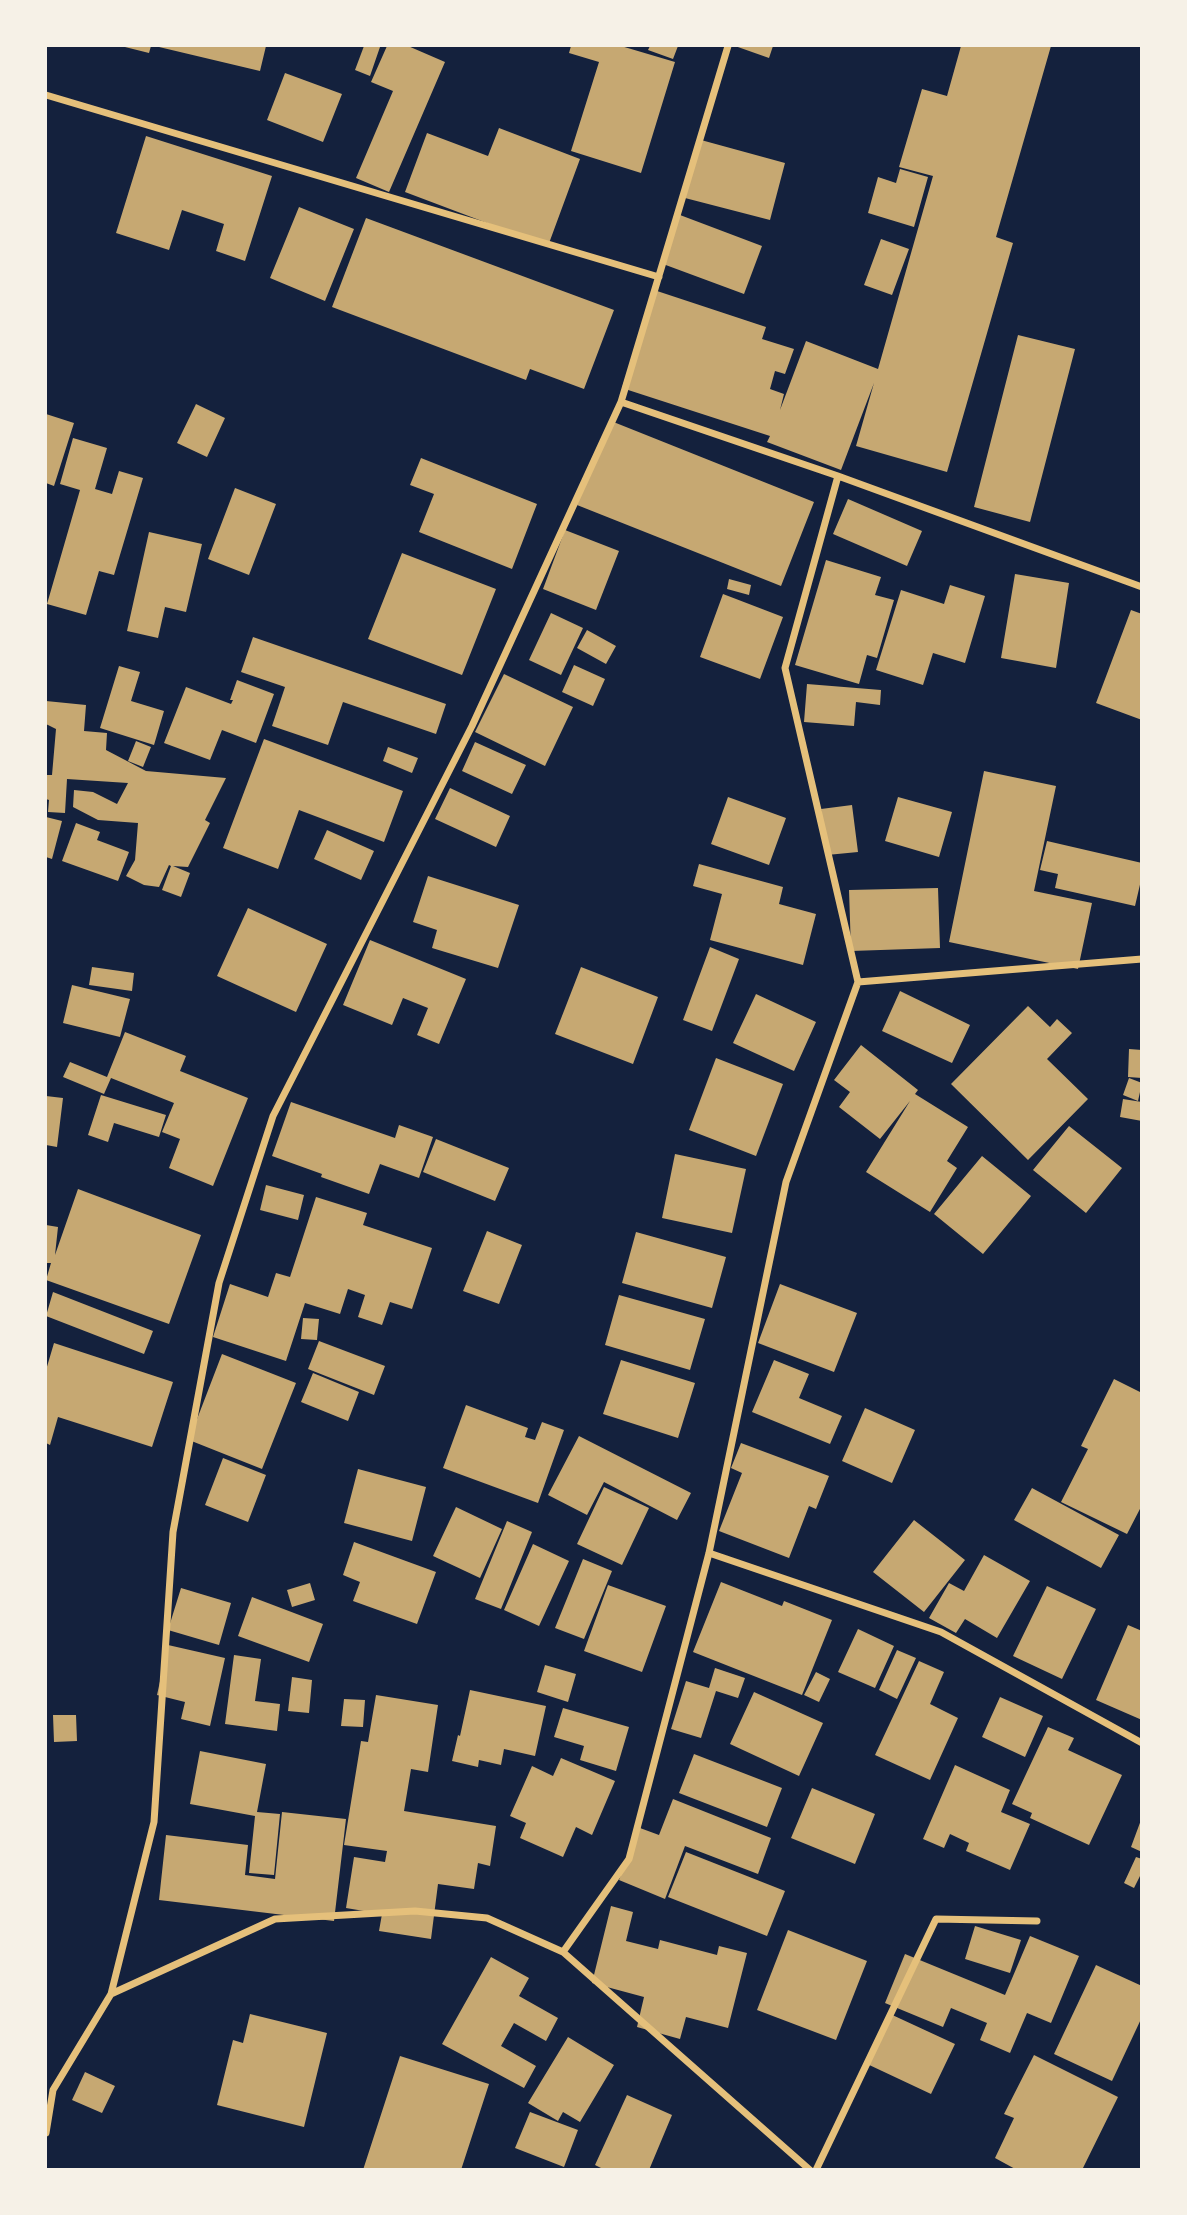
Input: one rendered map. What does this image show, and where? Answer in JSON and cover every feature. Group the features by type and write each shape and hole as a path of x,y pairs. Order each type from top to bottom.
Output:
{"street":[{"path":"46,2133 53,2090 111,1994 154,1822 173,1532 219,1283 273,1116 471,726 621,402 728,46"},
{"path":"46,95 659,277"},
{"path":"621,402 838,476 1142,587"},
{"path":"563,1952 629,1859 709,1553 786,1182 858,982 785,668 838,476"},
{"path":"858,982 1142,959"},
{"path":"709,1553 940,1632 1142,1743"},
{"path":"111,1994 275,1919 415,1911 487,1918 563,1952 810,2169"},
{"path":"816,2169 936,1919 1037,1921"}],"building":[{"path":"121,46 151,46 149,53"},
{"path":"159,46 266,46 260,71"},
{"path":"364,46 380,47 370,76 355,70"},
{"path":"387,46 408,46 445,62 389,192 356,178 393,91 371,82"},
{"path":"571,46 621,46 675,62 641,173 571,151 599,62 569,53"},
{"path":"650,46 678,46 673,59 648,50"},
{"path":"735,46 773,46 769,58"},
{"path":"961,46 1051,46 996,237 1013,243 947,472 856,446 874,383 841,470 767,442 770,436 622,388 654,290 766,327 762,339 794,349 785,374 775,371 770,389 784,394 780,410 806,341 878,369 933,176 899,167 922,89 947,96"},
{"path":"285,73 342,94 323,142 267,120"},
{"path":"499,128 580,159 548,246 405,192 427,133 488,156"},
{"path":"146,136 272,176 245,261 216,251 224,224 182,210 169,250 116,233"},
{"path":"701,140 785,163 770,220 685,198"},
{"path":"900,169 928,177 914,227 868,213 878,177 896,183"},
{"path":"299,207 354,229 325,301 270,278"},
{"path":"680,215 762,246 744,294 663,264"},
{"path":"366,218 614,310 584,389 530,369 526,380 332,307"},
{"path":"881,239 909,249 892,295 864,285"},
{"path":"1018,335 1075,349 1030,522 974,507"},
{"path":"196,404 225,418 207,457 177,443"},
{"path":"46,414 74,423 54,486 46,483"},
{"path":"611,421 814,502 781,586 577,505"},
{"path":"73,438 107,448 95,489 112,494 119,471 143,478 114,575 99,571 86,615 47,604 80,490 60,484"},
{"path":"421,458 537,504 512,569 419,532 434,494 410,485"},
{"path":"235,488 276,504 249,575 208,559"},
{"path":"848,499 922,531 907,566 833,534"},
{"path":"565,530 619,551 596,610 543,589"},
{"path":"149,532 202,544 186,612 165,607 158,638 127,631"},
{"path":"402,553 496,589 462,675 368,639"},
{"path":"826,560 881,577 875,595 894,600 877,658 867,655 859,684 795,665"},
{"path":"1015,574 1069,583 1056,668 1001,658"},
{"path":"729,579 751,585 749,595 727,589"},
{"path":"950,585 985,596 965,663 933,653 923,685 876,670 901,590 944,604"},
{"path":"723,594 783,617 760,679 700,657"},
{"path":"1131,610 1142,614 1142,720 1096,703"},
{"path":"551,613 583,628 561,675 529,660"},
{"path":"587,630 616,646 606,664 577,648"},
{"path":"253,637 446,704 436,734 343,702 328,745 272,726 285,687 241,672"},
{"path":"574,665 605,679 593,706 562,692"},
{"path":"119,666 140,672 131,701 164,711 154,745 100,728"},
{"path":"504,674 573,707 545,766 475,732"},
{"path":"237,680 274,694 256,743 222,730 210,760 164,743 186,687 231,704"},
{"path":"807,684 881,690 880,705 856,702 854,726 804,722"},
{"path":"46,701 86,705 84,731 107,733 106,750 146,771 226,778 205,820 210,823 188,867 173,866 190,873 181,897 162,890 171,866 169,865 159,887 144,885 126,876 135,860 138,823 98,820 73,807 74,790 93,792 117,804 128,783 67,779 65,813 48,812 46,775 52,775 56,729 46,724"},
{"path":"264,739 403,791 384,842 299,810 278,869 223,848"},
{"path":"136,741 151,747 143,767 128,761"},
{"path":"475,742 526,765 512,794 462,771"},
{"path":"388,747 418,758 412,773 383,761"},
{"path":"984,771 1056,786 1034,891 1092,903 1078,969 949,942"},
{"path":"450,788 510,816 496,847 435,819"},
{"path":"728,797 786,818 769,865 711,844"},
{"path":"898,797 952,812 939,857 885,841"},
{"path":"852,805 858,852 827,855 821,809"},
{"path":"46,817 62,821 52,859 46,857"},
{"path":"76,823 100,832 97,840 129,852 118,881 62,861"},
{"path":"327,830 374,851 361,880 314,859"},
{"path":"1047,841 1142,863 1135,906 1055,888 1058,874 1040,870"},
{"path":"699,864 783,887 779,904 816,914 803,965 710,940 722,894 693,886"},
{"path":"428,876 519,905 498,968 432,948 437,930 413,922"},
{"path":"938,888 940,948 851,951 849,890"},
{"path":"248,908 327,944 296,1012 217,976"},
{"path":"370,940 466,979 439,1044 417,1035 428,1008 403,998 392,1025 343,1005"},
{"path":"710,947 739,959 712,1031 683,1020"},
{"path":"92,967 134,973 132,991 89,985"},
{"path":"581,967 658,997 633,1064 555,1034"},
{"path":"72,985 130,999 120,1037 63,1023"},
{"path":"900,991 970,1025 952,1063 882,1031"},
{"path":"756,994 816,1022 794,1071 733,1043"},
{"path":"1028,1006 1050,1027 1057,1019 1072,1033 1047,1059 1088,1099 1028,1160 951,1084"},
{"path":"125,1032 186,1056 180,1071 248,1098 213,1186 169,1168 180,1139 162,1132 174,1103 111,1078 104,1094 63,1077 70,1062 107,1077"},
{"path":"861,1045 918,1090 915,1094 968,1127 947,1161 957,1168 930,1212 866,1172 910,1101 880,1139 839,1107 850,1092 834,1080"},
{"path":"1129,1049 1142,1050 1142,1078 1128,1077"},
{"path":"716,1058 783,1084 756,1156 689,1130"},
{"path":"1129,1078 1142,1083 1138,1101 1123,1095"},
{"path":"101,1095 166,1115 159,1137 114,1123 108,1142 88,1135"},
{"path":"46,1096 63,1098 57,1147 46,1145"},
{"path":"1123,1099 1142,1102 1142,1121 1120,1117"},
{"path":"291,1102 395,1138 399,1125 433,1137 419,1178 380,1164 369,1194 272,1156"},
{"path":"1069,1126 1122,1168 1086,1213 1033,1170"},
{"path":"436,1139 509,1168 495,1201 423,1172"},
{"path":"675,1154 746,1169 732,1233 662,1218"},
{"path":"982,1156 1031,1196 983,1254 934,1214"},
{"path":"266,1185 304,1195 298,1220 260,1210"},
{"path":"78,1189 201,1235 169,1324 46,1280 51,1263 46,1263 46,1225 58,1227 55,1255"},
{"path":"316,1197 367,1213 363,1225 432,1248 412,1309 390,1302 382,1325 358,1317 365,1295 348,1289 340,1314 305,1303 286,1361 213,1337 230,1284 268,1297 276,1273 290,1277"},
{"path":"487,1231 522,1245 499,1304 463,1291"},
{"path":"636,1232 726,1257 712,1308 622,1283"},
{"path":"780,1284 857,1313 834,1372 758,1343"},
{"path":"53,1292 153,1331 144,1354 46,1316"},
{"path":"619,1295 705,1319 690,1370 605,1345"},
{"path":"303,1318 319,1319 317,1340 301,1339"},
{"path":"319,1341 385,1366 374,1395 308,1369"},
{"path":"54,1343 173,1382 152,1447 58,1417 50,1445 46,1443 46,1370"},
{"path":"222,1354 296,1383 262,1469 189,1440"},
{"path":"621,1360 695,1383 678,1438 603,1414"},
{"path":"774,1360 809,1374 799,1398 842,1416 830,1444 752,1412"},
{"path":"313,1373 359,1392 348,1421 301,1402"},
{"path":"1114,1379 1142,1393 1142,1505 1127,1534 1061,1502 1088,1449 1081,1446"},
{"path":"466,1405 528,1428 525,1437 535,1440 542,1422 564,1430 538,1503 443,1468"},
{"path":"865,1408 915,1430 892,1483 842,1461"},
{"path":"579,1436 691,1493 677,1520 604,1482 587,1515 548,1495"},
{"path":"741,1443 829,1476 816,1509 809,1506 789,1558 719,1531 742,1473 731,1468"},
{"path":"223,1458 266,1475 248,1522 205,1505"},
{"path":"358,1469 426,1487 412,1541 344,1523"},
{"path":"604,1487 649,1508 622,1565 577,1544"},
{"path":"1032,1488 1119,1535 1101,1568 1014,1520"},
{"path":"456,1507 502,1529 480,1578 433,1556"},
{"path":"914,1520 965,1560 924,1612 873,1572"},
{"path":"507,1521 532,1532 501,1609 475,1599"},
{"path":"354,1542 436,1572 417,1624 353,1601 360,1582 343,1575"},
{"path":"533,1544 569,1561 539,1626 504,1610"},
{"path":"984,1555 1030,1581 997,1638 965,1619 956,1633 929,1618 949,1583 964,1591"},
{"path":"583,1559 612,1571 584,1639 555,1628"},
{"path":"721,1582 782,1606 784,1601 832,1620 802,1695 693,1652"},
{"path":"310,1583 315,1600 292,1607 287,1590"},
{"path":"608,1585 666,1606 642,1672 584,1651"},
{"path":"1047,1586 1096,1609 1062,1679 1013,1656"},
{"path":"181,1588 231,1603 219,1645 168,1630"},
{"path":"252,1597 323,1624 309,1662 238,1636"},
{"path":"1128,1625 1142,1631 1142,1720 1096,1700"},
{"path":"858,1629 894,1646 875,1688 838,1672"},
{"path":"168,1645 225,1658 210,1726 181,1719 185,1702 157,1695"},
{"path":"897,1650 916,1658 897,1699 879,1690"},
{"path":"234,1655 261,1659 255,1701 280,1704 277,1731 225,1724"},
{"path":"919,1661 944,1672 930,1704 958,1718 930,1780 875,1755"},
{"path":"545,1665 576,1674 568,1702 537,1692"},
{"path":"715,1668 745,1678 738,1698 716,1691 701,1738 671,1729 686,1681 709,1688"},
{"path":"816,1672 830,1679 819,1702 804,1695"},
{"path":"292,1677 312,1680 309,1713 288,1711"},
{"path":"470,1690 546,1706 535,1756 504,1749 501,1765 479,1760 478,1767 452,1761"},
{"path":"754,1692 823,1723 799,1776 730,1744"},
{"path":"376,1695 438,1705 428,1772 411,1769 404,1811 496,1826 490,1866 478,1863 474,1889 438,1884 431,1939 379,1931 382,1914 346,1908 354,1857 385,1862 387,1851 344,1845 361,1741 368,1742"},
{"path":"1000,1697 1043,1716 1025,1757 982,1737"},
{"path":"344,1699 365,1700 363,1727 341,1726"},
{"path":"563,1708 629,1727 616,1771 580,1760 584,1746 554,1737"},
{"path":"53,1715 76,1715 77,1741 54,1742"},
{"path":"1048,1727 1074,1738 1068,1750 1122,1775 1089,1845 1030,1818 1032,1813 1012,1804"},
{"path":"200,1751 266,1764 257,1812 280,1814 274,1875 249,1873 255,1816 190,1804"},
{"path":"694,1754 782,1788 767,1827 679,1793"},
{"path":"561,1758 615,1781 592,1835 576,1827 563,1857 520,1838 526,1823 510,1816 532,1766 553,1776"},
{"path":"955,1765 1010,1790 1001,1812 1030,1824 1010,1870 966,1851 969,1843 950,1834 944,1848 923,1839"},
{"path":"812,1788 875,1814 855,1864 791,1838"},
{"path":"673,1799 771,1838 758,1874 685,1846 665,1899 619,1880 640,1828 659,1835"},
{"path":"282,1812 346,1819 334,1921 159,1900 166,1835 248,1845 245,1875 275,1879"},
{"path":"1142,1820 1142,1852 1131,1847"},
{"path":"686,1852 785,1891 767,1936 668,1897"},
{"path":"1136,1857 1142,1859 1142,1872 1134,1888 1124,1883"},
{"path":"611,1906 633,1912 626,1941 658,1949 660,1940 717,1955 719,1946 747,1953 728,2028 686,2017 680,2039 637,2027 644,1997 592,1983"},
{"path":"975,1926 1021,1940 1010,1973 965,1959"},
{"path":"788,1930 867,1961 836,2040 757,2010"},
{"path":"1030,1936 1079,1956 1051,2023 1027,2013 1010,2053 980,2040 987,2023 951,2008 943,2027 885,2003 905,1954 1005,1995"},
{"path":"491,1957 529,1978 519,1996 558,2018 546,2041 514,2023 501,2046 536,2066 524,2088 442,2044"},
{"path":"1096,1965 1142,1986 1142,2017 1112,2081 1054,2054"},
{"path":"888,2013 955,2044 931,2094 865,2063"},
{"path":"250,2014 327,2033 304,2127 217,2105 233,2040 243,2043"},
{"path":"568,2037 614,2065 580,2122 563,2112 558,2121 528,2103"},
{"path":"1034,2055 1118,2097 1082,2170 1017,2170 995,2158 1014,2118 1004,2114"},
{"path":"400,2056 489,2084 461,2170 363,2170"},
{"path":"85,2072 115,2086 102,2113 72,2100"},
{"path":"627,2095 672,2115 649,2170 605,2170 595,2165"},
{"path":"530,2112 578,2130 564,2167 515,2148"}]}
